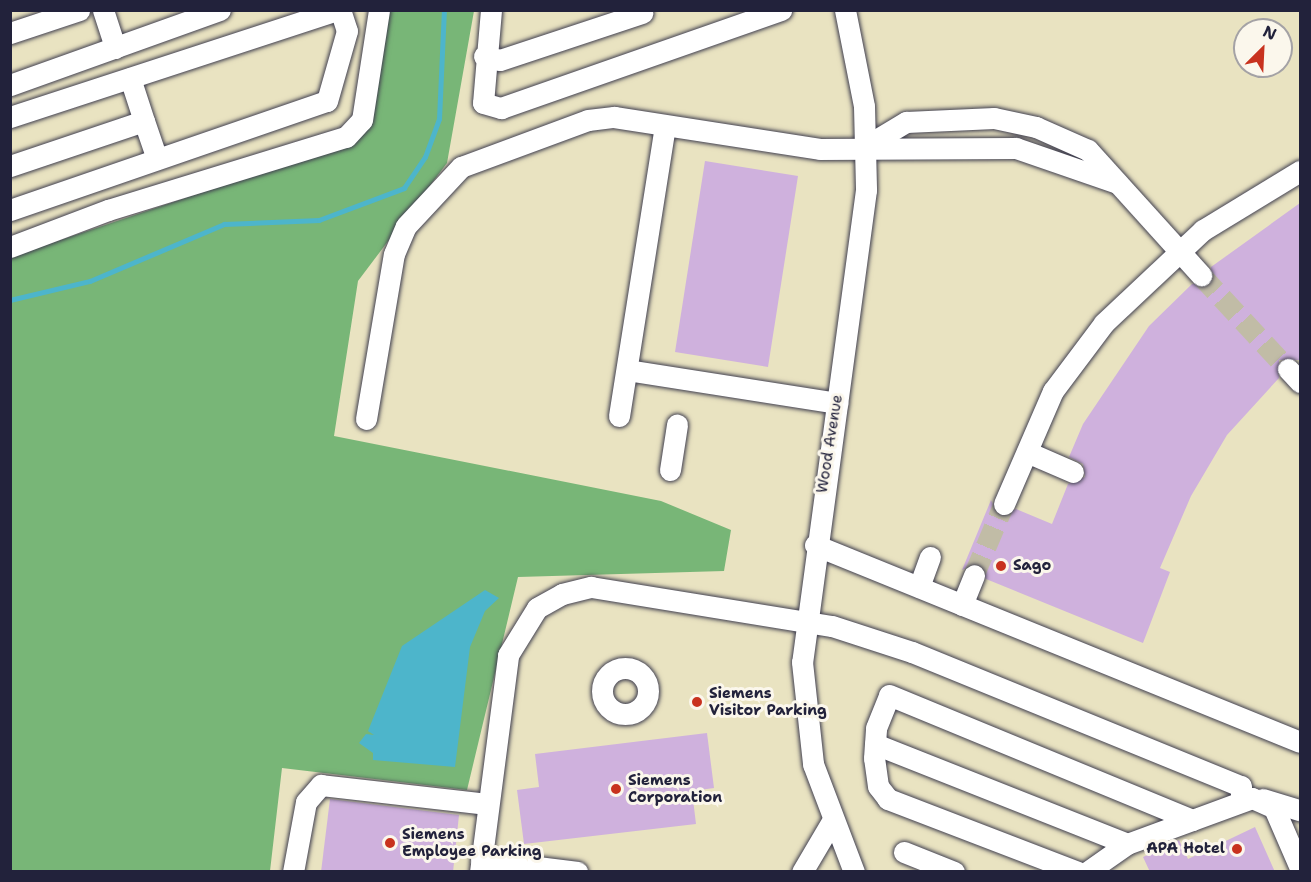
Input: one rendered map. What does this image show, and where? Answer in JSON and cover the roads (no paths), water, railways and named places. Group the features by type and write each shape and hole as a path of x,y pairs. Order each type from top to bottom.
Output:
{"street":[{"path":"10,33 79,10"},
{"path":"102,10 115,48"},
{"path":"10,85 220,10"},
{"path":"10,117 338,10 347,31 327,101 10,210"},
{"path":"10,247 108,210 346,136 362,120 379,10"},
{"path":"493,11 484,56 483,103 501,108 781,10"},
{"name":"Wood Avenue","path":"845,10 863,98 866,146 863,230 804,621 805,721 831,823 854,872"},
{"path":"484,56 500,60 644,11"},
{"path":"130,78 157,159"},
{"path":"366,419 395,247 454,171 597,118 820,149 866,146 906,150 988,146 1044,154 1116,183"},
{"path":"987,119 988,146"},
{"path":"866,146 906,122 987,119 1022,122 1069,140 1088,150 1201,275"},
{"path":"10,166 144,121"},
{"path":"619,416 665,126"},
{"path":"1004,504 1053,391 1104,323 1179,250 1203,230 1300,171"},
{"path":"627,370 837,403"},
{"path":"670,470 677,425"},
{"path":"1027,452 1073,472"},
{"path":"815,545 1300,742"},
{"path":"919,587 930,557"},
{"path":"962,605 974,574"},
{"path":"577,872 480,866 508,655 520,629 545,603 591,587 621,589 719,611 804,621 912,652 1240,786 1241,801"},
{"path":"1078,872 888,799 879,786 875,744 888,695 1192,820"},
{"path":"875,744 1127,844"},
{"path":"292,872 306,802 321,785 488,804"},
{"path":"1263,799 1274,808 1300,867"},
{"path":"1087,872 1127,844 1241,801 1263,799 1300,810"},
{"path":"802,872 831,823"},
{"path":"904,852 954,872"}],"water":[{"path":"485,590 499,598 485,611 470,647 455,767 373,760 373,753 359,743 366,734 374,735 368,731 402,646"}],"waterway":[{"path":"10,300 90,281 224,224 319,220 404,188 425,157 439,119 444,10"}],"tunnel":[{"path":"1201,275 1288,369"},
{"path":"974,575 1004,504"}],"place":[{"name":"Sago","path":"1001,566"},
{"name":"Siemens Visitor Parking","path":"697,702"},
{"name":"Siemens Corporation","path":"616,789"},
{"name":"Siemens Employee Parking","path":"390,843"},
{"name":"APA Hotel","path":"1237,849"}]}
